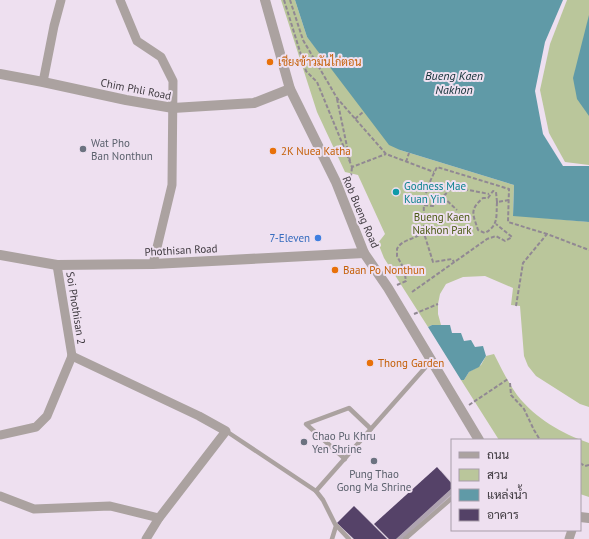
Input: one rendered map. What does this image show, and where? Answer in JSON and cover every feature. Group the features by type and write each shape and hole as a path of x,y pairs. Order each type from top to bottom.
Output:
{"street":[{"path":"43,82 54,26 62,0"},
{"path":"120,0 137,41 161,57 173,81 172,185 153,264"},
{"name":"Rob Bueng Road","path":"265,0 290,89 336,182 364,253 388,288 478,439"},
{"name":"Chim Phli Road","path":"0,74 172,108 254,103 290,89"},
{"name":"Phothisan Road","path":"0,256 57,265 153,264 364,253"},
{"name":"Soi Phothisan 2","path":"57,265 72,356"},
{"path":"0,435 36,427 47,416 72,356 199,416 226,431 159,518 146,539"},
{"path":"0,496 34,509 110,506 159,518"}],"lane":[{"path":"316,491 431,361"},
{"path":"345,458 306,424 349,408 371,429"},
{"path":"226,431 316,491 323,500 336,526 349,539"},
{"path":"405,539 451,499"},
{"path":"332,539 336,526"}],"path":[{"path":"284,0 306,70 317,82 352,167"},
{"path":"290,0 303,40 337,98 386,154 434,172"},
{"path":"336,182 351,176 352,167 337,98"},
{"path":"355,119 363,112"},
{"path":"406,162 409,153"},
{"path":"352,167 386,154"},
{"path":"454,262 452,259 433,262 423,230 424,205 427,187 437,167 509,189 508,222 547,234 589,250"},
{"path":"424,205 433,206 453,187 489,194"},
{"path":"493,191 496,192 496,224 485,233 478,230 473,212 474,205 483,198 488,198 489,194 493,191"},
{"path":"443,197 457,210"},
{"path":"497,202 509,200"},
{"path":"412,292 486,239 496,236 505,241 512,237 496,224"},
{"path":"388,288 406,281 404,269 397,256 398,246 420,234 423,230"},
{"path":"516,306 523,263 547,234"},
{"path":"406,318 438,304"},
{"path":"461,410 508,379"},
{"path":"510,383 511,395 524,409 539,439"}],"green space":[{"name":"Bueng Kaen Nakhon Park","path":"281,0 295,0 307,37 400,150 514,185 513,215 589,222 589,407 580,404 536,376 528,366 524,356 520,306 511,305 513,288 485,276 463,277 446,284 440,294 438,304 438,314 441,325 432,325 428,327 384,258 378,243 385,234 358,175 345,172 317,112"},
{"path":"567,0 589,0 589,165 565,162 549,133 540,90 550,44"},
{"path":"494,354 517,395 524,404 559,430 579,439 498,439 461,380 464,380 469,372 481,365 486,356"},
{"path":"581,440 589,443 589,497 581,494"}],"water":[{"name":"Bueng Kaen Nakhon","path":"295,0 563,0 545,42 535,91 543,134 563,166 589,166 589,222 513,216 514,185 400,150 389,145 307,37"},
{"path":"589,15 589,116 577,99 573,78"},
{"path":"432,325 450,325 452,333 461,333 464,341 471,340 475,347 483,346 486,356 479,367 469,372 464,380 461,380 428,327"}],"building":[{"path":"437,467 451,483 451,489 396,539 389,539 374,524"},
{"path":"354,506 387,539 354,539 337,523"}],"place":[{"name":"เชียงข้าวมันไก่ตอน","path":"270,62"},
{"name":"Wat Pho Ban Nonthun","path":"83,149"},
{"name":"2K Nuea Katha","path":"273,151"},
{"name":"Godness Mae Kuan Yin","path":"396,192"},
{"name":"7-Eleven","path":"318,238"},
{"name":"Baan Po Nonthun","path":"335,270"},
{"name":"Thong Garden","path":"370,363"},
{"name":"Chao Pu Khru Yen Shrine","path":"304,442"},
{"name":"Pung Thao Gong Ma Shrine","path":"374,461"}]}
